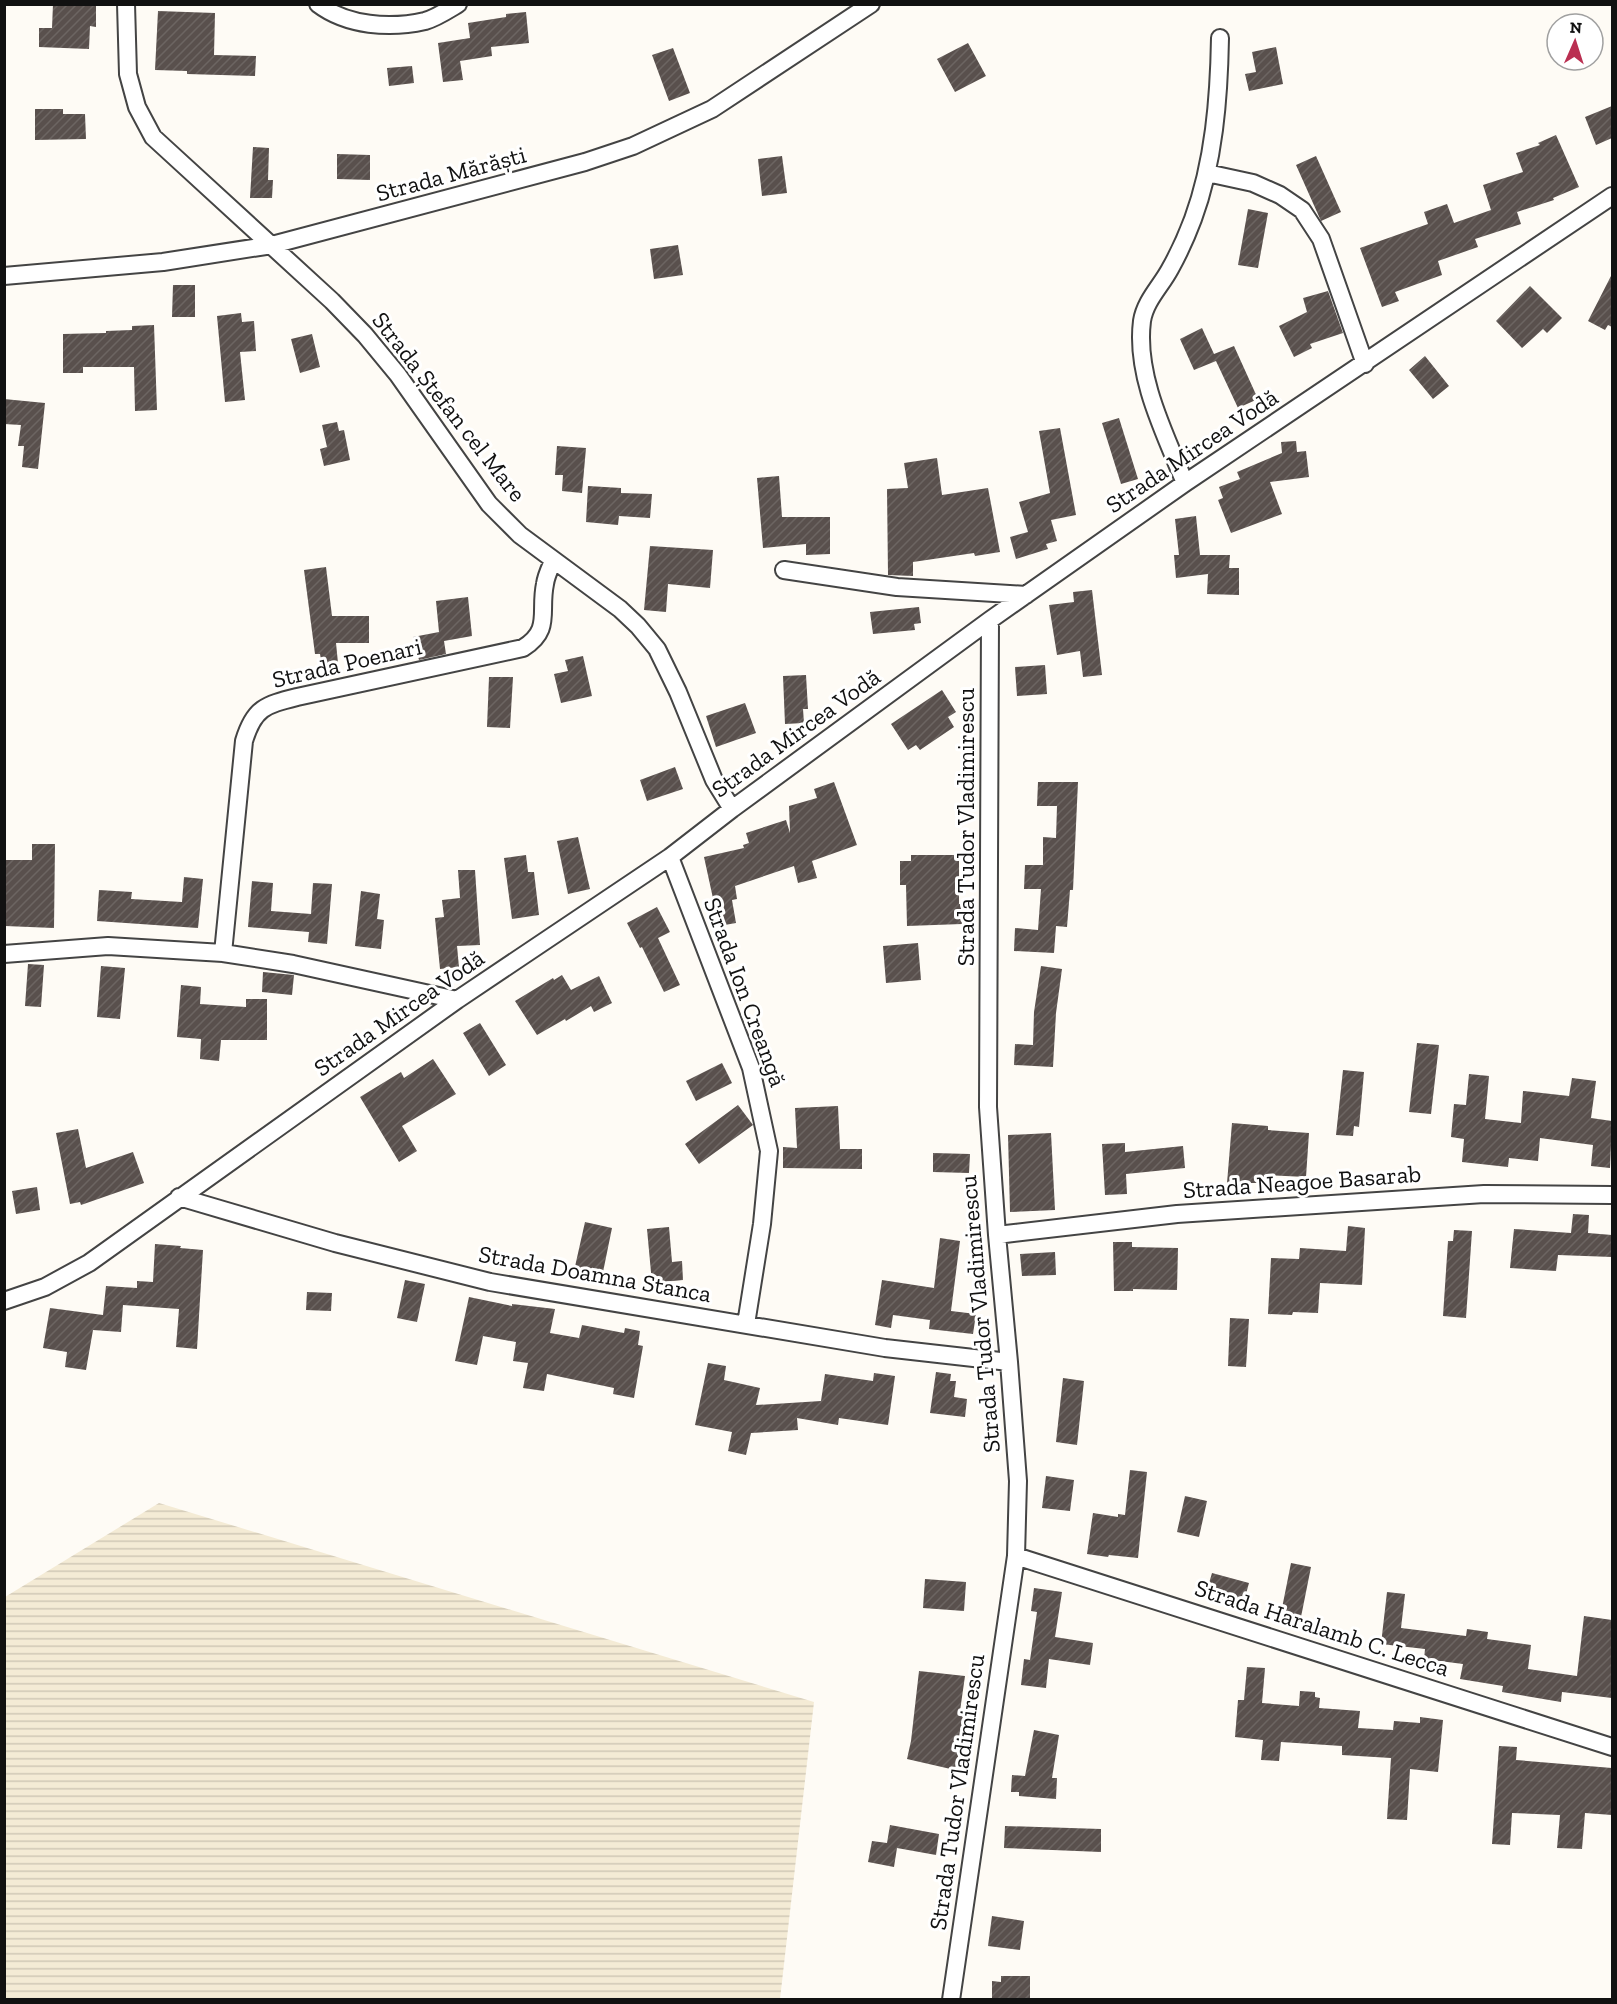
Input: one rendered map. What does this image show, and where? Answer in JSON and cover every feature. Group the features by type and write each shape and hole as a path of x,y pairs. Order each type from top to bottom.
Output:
{"street":[{"name":"Strada Ștefan cel Mare","path":"126,4 128,74 137,107 153,137 332,301 365,335 398,375 489,504 520,535 620,609 638,626 657,649 678,692 714,780 732,808"},
{"path":"318,4 330,14 363,24 427,21 458,4"},
{"name":"Strada Mărăști","path":"4,276 163,262 272,245 574,165 633,146 712,109 871,4"},
{"path":"1185,483 1152,403 1143,359 1142,320 1149,301 1171,268 1188,229 1207,173 1216,108 1220,38"},
{"path":"1207,173 1253,183 1280,195 1302,210 1321,238 1365,364"},
{"name":"Strada Mircea Vodă","path":"4,1301 45,1287 89,1263 457,1000 670,857 732,808 990,620 1185,483 1612,196"},
{"name":"Strada Poenari","path":"223,953 244,741 249,726 259,711 297,697 523,648 535,641 541,629 544,584 553,561"},
{"path":"784,570 897,586 1026,595"},
{"name":"Strada Tudor Vladimirescu","path":"951,2000 1016,1556 1018,1480 988,1107 990,620"},
{"name":"Strada Ion Creangă","path":"670,857 751,1068 769,1151 762,1224 746,1324"},
{"path":"4,954 108,946 223,953 293,964 457,1000"},
{"name":"Strada Neagoe Basarab","path":"997,1235 1177,1214 1472,1194 1612,1195"},
{"name":"Strada Doamna Stanca","path":"180,1197 335,1243 490,1282 885,1348 1009,1362"},
{"name":"Strada Haralamb C. Lecca","path":"1016,1556 1612,1747"}],"shaded area":[{"path":"159,1503 814,1702 780,1999 5,1999 5,1597"}],"building":[{"path":"53,4 96,4 96,27 90,26 89,49 39,47 39,28 52,28"},
{"path":"158,11 215,13 214,55 256,56 255,76 187,74 187,71 155,70"},
{"path":"526,12 529,43 491,47 492,56 460,61 463,80 443,82 438,43 470,38 468,23"},
{"path":"968,43 986,76 955,92 937,59"},
{"path":"1276,47 1283,84 1249,91 1245,74 1256,72 1252,52"},
{"path":"673,48 690,93 669,101 652,55"},
{"path":"412,66 414,83 389,86 387,68"},
{"path":"1612,106 1612,138 1596,145 1585,117"},
{"path":"35,109 63,109 63,114 85,114 86,139 35,140"},
{"path":"1556,135 1579,187 1553,198 1554,200 1517,212 1521,224 1475,239 1478,247 1438,261 1442,275 1395,292 1399,301 1382,307 1360,248 1428,224 1424,212 1447,204 1454,223 1491,210 1483,185 1523,172 1516,153 1540,145 1538,143"},
{"path":"253,147 269,148 268,180 273,180 272,198 250,198"},
{"path":"337,154 370,155 370,180 337,179"},
{"path":"782,156 787,193 762,196 758,159"},
{"path":"1316,156 1341,212 1321,221 1296,165"},
{"path":"1248,209 1268,213 1258,268 1238,265"},
{"path":"678,245 683,275 654,279 650,249"},
{"path":"1612,274 1612,327 1608,325 1605,330 1588,321"},
{"path":"173,285 195,285 195,317 172,317"},
{"path":"1530,286 1562,318 1547,333 1543,329 1522,348 1496,321"},
{"path":"1328,291 1343,333 1310,344 1312,348 1294,357 1279,326 1307,312 1303,298"},
{"path":"241,313 242,322 254,321 256,351 240,352 245,400 225,402 217,316"},
{"path":"154,325 157,410 135,411 134,367 83,367 83,373 63,373 63,334 106,333 106,331 132,330 132,326"},
{"path":"1202,328 1214,354 1234,346 1258,399 1238,408 1216,361 1194,370 1180,339"},
{"path":"312,334 320,367 300,373 291,339"},
{"path":"1425,356 1449,386 1433,399 1409,370"},
{"path":"4,399 45,403 38,469 22,467 24,446 18,446 21,425 4,424"},
{"path":"1119,418 1138,479 1121,484 1102,423"},
{"path":"337,422 339,431 344,430 350,460 324,466 320,449 327,447 322,425"},
{"path":"1060,428 1076,515 1051,520 1057,541 1046,544 1048,549 1016,559 1010,537 1028,532 1019,502 1050,493 1039,431"},
{"path":"1296,441 1297,452 1306,451 1309,477 1270,482 1282,514 1231,533 1218,500 1223,498 1219,487 1240,479 1237,472 1282,453 1281,442"},
{"path":"557,446 586,448 582,493 562,491 563,475 555,475"},
{"path":"937,458 942,495 988,488 1000,552 975,556 974,553 913,562 913,576 888,575 887,489 908,488 904,463"},
{"path":"779,476 782,517 830,517 830,554 806,555 806,544 763,548 757,478"},
{"path":"588,486 621,488 621,493 652,494 650,518 619,516 618,525 586,522"},
{"path":"1196,516 1200,555 1230,555 1229,568 1239,568 1239,595 1207,594 1208,574 1176,578 1174,555 1179,555 1175,519"},
{"path":"650,546 713,550 710,588 668,584 666,612 644,610"},
{"path":"326,567 332,616 369,616 369,643 336,643 338,663 322,665 320,654 315,654 304,570"},
{"path":"1092,590 1102,675 1083,677 1080,651 1057,655 1049,605 1074,602 1073,592"},
{"path":"468,597 472,636 444,641 446,654 419,660 413,637 439,632 436,601"},
{"path":"919,607 921,623 914,624 915,630 873,634 870,612"},
{"path":"583,656 592,696 561,703 554,674 568,671 565,660"},
{"path":"1045,665 1047,694 1017,696 1015,667"},
{"path":"806,675 808,709 803,709 804,723 785,724 783,676"},
{"path":"489,677 513,677 510,728 487,727"},
{"path":"942,690 956,712 948,717 954,727 920,750 916,745 908,750 891,724"},
{"path":"745,703 756,733 716,747 706,716"},
{"path":"675,767 683,789 647,801 640,780"},
{"path":"834,782 857,845 812,861 817,878 798,883 794,866 735,886 737,899 732,900 736,923 719,926 704,857 744,848 743,845 749,843 746,833 786,820 790,833 789,806 817,798 814,789"},
{"path":"1038,782 1078,782 1073,890 1070,890 1067,927 1056,926 1054,953 1014,951 1015,928 1038,930 1041,889 1024,889 1025,865 1043,865 1043,837 1056,838 1057,806 1037,806"},
{"path":"578,837 590,889 568,894 557,841"},
{"path":"32,844 55,844 54,928 5,926 6,860 32,860"},
{"path":"526,855 528,872 534,872 539,915 512,919 504,858"},
{"path":"911,855 959,855 959,904 961,904 962,924 907,926 906,885 900,885 900,861 911,861"},
{"path":"458,870 475,870 480,945 457,946 459,967 440,969 435,918 444,917 442,900 460,898"},
{"path":"184,877 203,879 198,928 97,921 99,890 132,892 131,899 182,902"},
{"path":"252,881 273,883 271,911 311,914 313,883 332,884 327,944 308,942 309,932 248,927"},
{"path":"361,891 380,894 377,919 384,920 381,949 355,946"},
{"path":"657,907 670,932 658,938 680,985 664,992 642,947 640,948 627,923"},
{"path":"918,943 921,980 886,983 883,946"},
{"path":"28,964 44,965 41,1007 25,1006"},
{"path":"101,966 125,968 120,1019 97,1017"},
{"path":"1041,966 1062,969 1056,1013 1053,1067 1014,1065 1015,1044 1033,1045 1034,1012"},
{"path":"263,972 294,975 292,995 262,992"},
{"path":"562,975 571,990 599,976 612,1003 594,1012 591,1006 537,1035 515,1001"},
{"path":"181,985 201,987 200,1004 246,1007 246,999 267,999 267,1040 221,1040 219,1061 200,1059 201,1039 177,1037"},
{"path":"480,1023 506,1065 489,1076 463,1033"},
{"path":"1417,1043 1439,1045 1431,1114 1409,1112"},
{"path":"433,1059 456,1094 402,1126 417,1151 399,1162 360,1097 401,1072 404,1078"},
{"path":"722,1063 732,1083 696,1101 686,1081"},
{"path":"1343,1070 1364,1072 1359,1127 1354,1126 1353,1136 1336,1135"},
{"path":"1469,1074 1489,1076 1485,1119 1521,1123 1523,1091 1569,1096 1572,1078 1596,1081 1591,1118 1612,1121 1610,1168 1591,1166 1593,1145 1540,1138 1538,1161 1509,1158 1508,1167 1462,1162 1464,1139 1451,1137 1454,1104 1466,1105"},
{"path":"738,1105 753,1125 699,1164 685,1144"},
{"path":"838,1106 840,1149 862,1149 862,1169 783,1168 783,1147 797,1148 795,1108"},
{"path":"1232,1123 1268,1126 1268,1130 1309,1133 1306,1177 1264,1175 1264,1183 1227,1183"},
{"path":"78,1129 86,1168 133,1152 144,1183 81,1205 80,1202 70,1204 56,1133"},
{"path":"1051,1133 1055,1210 1010,1212 1008,1135"},
{"path":"1125,1143 1125,1152 1183,1146 1185,1168 1126,1174 1127,1194 1105,1195 1102,1144"},
{"path":"933,1153 970,1154 969,1173 933,1172"},
{"path":"37,1187 40,1210 16,1214 12,1191"},
{"path":"1573,1214 1589,1215 1588,1233 1612,1235 1612,1257 1558,1255 1556,1271 1510,1268 1514,1229 1571,1233"},
{"path":"585,1222 612,1228 602,1277 574,1271"},
{"path":"1348,1226 1365,1228 1362,1285 1320,1283 1318,1313 1268,1314 1271,1258 1299,1259 1300,1248 1346,1251"},
{"path":"669,1227 672,1262 682,1261 683,1280 652,1283 647,1229"},
{"path":"1454,1230 1472,1231 1466,1318 1443,1316 1448,1241 1453,1241"},
{"path":"940,1238 960,1241 951,1311 976,1314 973,1334 929,1329 930,1320 893,1315 891,1328 875,1325 882,1280 934,1288"},
{"path":"1113,1242 1132,1242 1132,1247 1178,1248 1177,1290 1114,1291"},
{"path":"155,1244 203,1250 197,1349 176,1347 179,1309 123,1305 121,1332 93,1330 86,1370 65,1367 67,1352 43,1348 50,1308 103,1315 106,1286 137,1288 137,1281 153,1282"},
{"path":"1055,1252 1056,1275 1022,1276 1020,1254"},
{"path":"405,1280 425,1284 417,1322 397,1318"},
{"path":"307,1292 332,1293 331,1311 306,1310"},
{"path":"469,1297 512,1306 512,1304 555,1309 550,1333 579,1338 582,1325 624,1333 625,1328 640,1331 638,1345 643,1346 634,1398 613,1394 614,1388 547,1374 544,1391 523,1388 528,1363 513,1361 516,1342 483,1336 477,1365 455,1361"},
{"path":"1230,1318 1249,1319 1246,1367 1228,1366"},
{"path":"708,1363 726,1366 724,1380 760,1388 756,1405 821,1401 825,1374 873,1381 874,1373 895,1376 888,1425 839,1418 838,1425 797,1418 798,1430 751,1433 746,1455 728,1451 732,1432 695,1425"},
{"path":"936,1372 951,1374 950,1381 956,1381 954,1397 967,1399 965,1417 930,1413"},
{"path":"1063,1378 1084,1381 1077,1445 1056,1442"},
{"path":"1130,1470 1147,1472 1138,1558 1087,1554 1093,1513 1118,1517 1118,1514 1125,1515"},
{"path":"1046,1476 1074,1480 1070,1511 1042,1508"},
{"path":"1185,1496 1207,1501 1199,1537 1177,1532"},
{"path":"1291,1563 1311,1567 1301,1617 1281,1613"},
{"path":"1212,1573 1249,1583 1244,1601 1234,1599 1233,1603 1218,1598 1219,1593 1207,1590"},
{"path":"925,1579 966,1582 964,1611 923,1608"},
{"path":"1034,1588 1062,1592 1055,1637 1093,1643 1090,1665 1049,1659 1046,1688 1021,1685 1024,1659 1030,1660 1037,1612 1031,1611"},
{"path":"1387,1592 1405,1594 1401,1628 1466,1636 1467,1629 1488,1632 1487,1639 1531,1645 1528,1669 1577,1676 1584,1616 1612,1620 1612,1698 1562,1692 1561,1702 1502,1692 1503,1686 1460,1679 1463,1664 1424,1659 1425,1649 1381,1644"},
{"path":"1247,1667 1265,1668 1262,1703 1299,1706 1300,1691 1315,1692 1315,1697 1320,1698 1319,1708 1360,1711 1358,1728 1393,1730 1394,1721 1420,1723 1420,1717 1443,1720 1438,1772 1410,1769 1407,1820 1387,1819 1391,1758 1342,1755 1342,1746 1281,1742 1279,1761 1261,1760 1263,1740 1235,1737 1238,1700 1244,1700"},
{"path":"919,1671 965,1676 960,1711 964,1711 955,1770 907,1759"},
{"path":"1034,1730 1059,1735 1052,1778 1057,1778 1056,1799 1019,1796 1019,1792 1011,1792 1012,1775 1025,1776"},
{"path":"1499,1746 1517,1747 1516,1760 1612,1768 1612,1815 1585,1813 1582,1849 1557,1848 1560,1815 1512,1813 1510,1845 1492,1844"},
{"path":"890,1825 939,1834 936,1855 897,1848 894,1867 868,1862 872,1841 887,1843"},
{"path":"1005,1826 1101,1829 1101,1852 1004,1848"},
{"path":"992,1916 1024,1921 1020,1950 988,1946"},
{"path":"1001,1976 1030,1976 1030,2000 992,1999 992,1981 1001,1982"}]}
